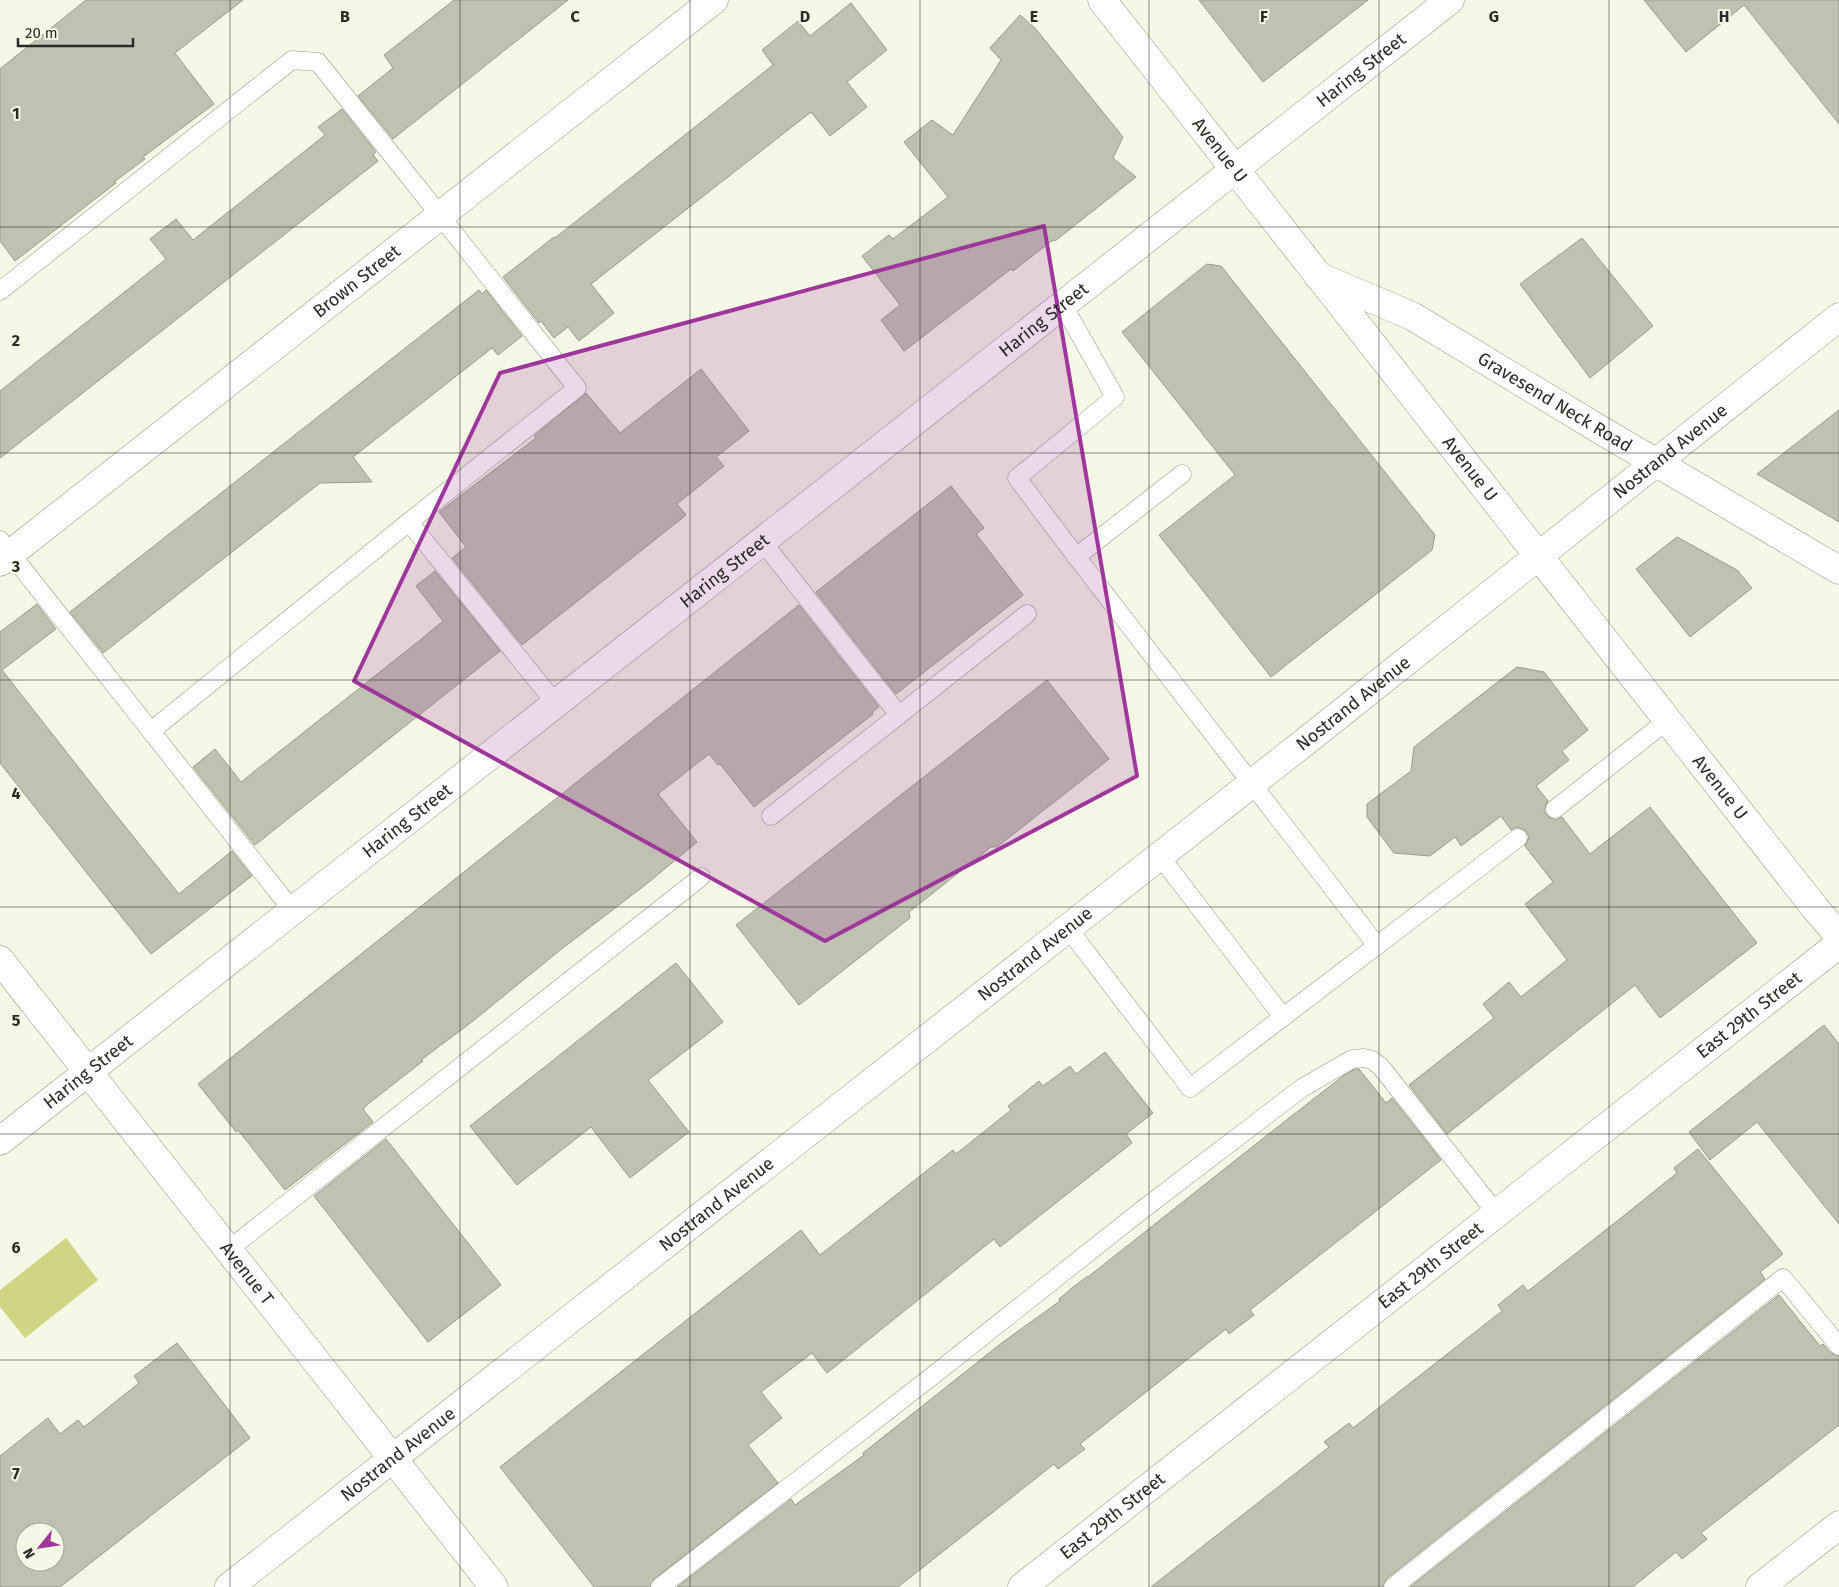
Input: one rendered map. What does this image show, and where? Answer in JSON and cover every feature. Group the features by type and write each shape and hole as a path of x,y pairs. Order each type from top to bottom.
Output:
{"street":[{"name":"Brown Street","path":"4,552 440,216 714,0"},
{"name":"Avenue U","path":"1102,0 1815,908 1839,936"},
{"name":"Haring Street","path":"0,1141 1450,0"},
{"name":"Gravesend Neck Road","path":"1318,276 1412,316 1839,570"},
{"name":"Nostrand Avenue","path":"228,1587 1252,783 1839,317"},
{"name":"East 29th Street","path":"1022,1587 1839,944"},
{"name":"Avenue T","path":"0,960 494,1587"},
{"path":"1760,1587 1839,1525"}],"lane":[{"path":"0,291 292,60 318,62 577,388 151,731"},
{"path":"1063,305 1115,397 1017,478 1377,946"},
{"path":"1076,557 1182,474"},
{"path":"409,522 556,704"},
{"path":"762,541 899,715"},
{"path":"4,552 151,731 293,911"},
{"path":"771,816 1027,614"},
{"path":"1555,809 1668,720"},
{"path":"1067,927 1190,1088 1518,838"},
{"path":"1159,856 1283,1017"},
{"path":"228,1250 701,877"},
{"path":"660,1587 1256,1123 1302,1088 1352,1059 1364,1058 1372,1060 1381,1067 1497,1214"},
{"path":"1393,1587 1783,1278 1839,1346"}],"highlighted area":[{"path":"1044,226 1137,776 825,941 354,681 500,373"}],"shaded area":[{"path":"66,1238 98,1280 25,1338 0,1307 0,1290"}],"building":[{"path":"86,0 243,0 175,53 214,104 143,157 145,159 114,182 116,183 15,261 0,241 0,69"},
{"path":"454,0 568,0 393,139 358,96 393,68 384,55"},
{"path":"1199,0 1368,0 1263,82"},
{"path":"1644,0 1839,0 1839,124 1744,5 1686,52"},
{"path":"851,3 887,50 847,82 867,107 830,136 811,112 591,284 614,313 579,341 568,327 554,338 541,321 539,323 503,277 773,65 762,50 798,21 810,36"},
{"path":"1020,15 1035,28 1123,137 1113,158 1136,177 1055,241 1053,240 1013,271 1011,269 904,351 881,320 900,305 862,256 889,235 893,239 948,197 904,142 932,120 953,135 1001,60 990,48"},
{"path":"342,109 376,152 373,155 378,161 0,458 0,391 166,259 150,239 176,219 193,240 325,135 318,127"},
{"path":"1582,238 1653,326 1590,378 1520,284"},
{"path":"1207,264 1221,266 1435,535 1432,550 1271,677 1159,535 1235,475 1122,332"},
{"path":"479,290 482,294 486,290 522,336 498,355 492,348 353,457 372,482 320,483 103,653 70,612"},
{"path":"701,369 749,431 716,457 724,466 677,504 686,515 522,645 452,558 466,547 439,512 536,438 534,436 586,393 620,433"},
{"path":"1839,410 1839,522 1757,474"},
{"path":"951,486 984,528 976,534 1023,595 896,694 816,592"},
{"path":"1677,537 1737,570 1752,588 1690,637 1636,569"},
{"path":"435,571 500,651 255,845 193,767 215,749 241,782 419,641 443,621 416,586"},
{"path":"37,604 56,629 2,670 108,805 179,894 232,851 252,876 151,954 0,763 0,632"},
{"path":"799,605 879,707 872,712 873,714 754,807 720,764 718,765 709,754 658,794 697,842 368,1104 363,1109 373,1122 285,1190 238,1130 236,1132 198,1084"},
{"path":"1517,667 1544,672 1588,730 1562,751 1569,760 1536,786 1548,801 1544,810 1547,816 1556,820 1562,817 1590,854 1650,807 1757,943 1660,1018 1635,985 1447,1134 1409,1085 1494,1018 1483,1004 1509,982 1521,997 1567,960 1525,904 1553,882 1525,846 1529,837 1526,831 1517,827 1511,830 1501,816 1461,846 1455,837 1430,856 1394,853 1367,817 1367,804 1411,771 1414,747"},
{"path":"1047,680 1109,759 997,847 991,847 909,912 910,918 799,1005 736,925"},
{"path":"676,963 723,1022 648,1080 689,1132 630,1178 591,1127 517,1185 470,1126"},
{"path":"1824,1025 1839,1044 1839,1224 1757,1122 1710,1160 1689,1132"},
{"path":"1105,1052 1153,1113 1126,1134 1132,1143 1000,1247 994,1239 827,1373 812,1353 761,1392 782,1418 748,1445 778,1483 654,1579 650,1587 594,1587 500,1467 801,1230 820,1255 953,1150 956,1154 1011,1110 1008,1106 1039,1081 1043,1086 1070,1066 1076,1074"},
{"path":"1355,1069 1359,1069 1386,1103 1392,1098 1441,1160 1250,1310 1254,1315 1229,1334 1226,1329 1080,1444 1085,1449 1058,1469 1054,1464 898,1587 677,1587 791,1499 795,1505 864,1455 863,1453 1003,1342 1060,1301 1059,1299 1073,1287 1343,1076"},
{"path":"386,1139 501,1285 428,1342 314,1196"},
{"path":"1698,1149 1783,1254 1760,1272 1765,1279 1386,1579 1383,1587 1151,1587 1329,1447 1324,1442 1349,1423 1353,1428 1502,1311 1498,1305 1523,1285 1528,1291 1626,1214 1677,1173 1674,1168"},
{"path":"1779,1295 1820,1346 1823,1344 1831,1353 1839,1356 1839,1425 1701,1533 1707,1539 1682,1559 1676,1552 1633,1587 1410,1587"},
{"path":"177,1343 250,1438 60,1587 0,1587 0,1456 48,1418 60,1434 78,1420 84,1427 139,1383 134,1376"}]}
